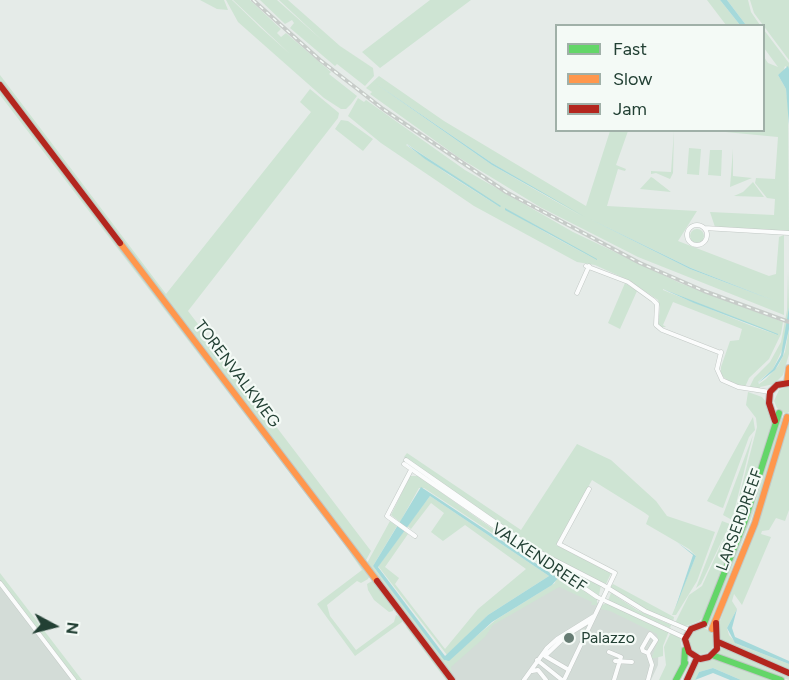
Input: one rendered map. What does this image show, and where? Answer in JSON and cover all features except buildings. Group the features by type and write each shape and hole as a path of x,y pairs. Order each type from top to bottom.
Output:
{"main road":[{"name":"TORENVALKWEG","path":"0,85 452,680"},
{"path":"770,397 786,383 789,369"},
{"name":"LARSERDREEF","path":"702,624 744,523 775,425 777,414 770,397"},
{"path":"777,414 788,417"},
{"name":"LARSERDREEF","path":"713,629 751,532 788,417"},
{"path":"684,638 691,629 702,624"},
{"path":"676,680 688,653 684,638 687,630 702,624 713,629 717,641 712,655"},
{"path":"687,680 698,659 711,653 717,641"},
{"path":"717,641 789,673"},
{"path":"688,653 698,659 712,655 781,680"}],"street":[{"path":"704,228 708,234 706,241 700,245 690,243 687,237 690,228 699,225 704,228 789,233"},
{"path":"577,293 588,266 628,282 657,304 656,325 662,330 721,352 717,369 722,380 770,397"},
{"name":"VALKENDREEF","path":"405,462 602,600 684,638"},
{"path":"413,468 387,516 415,536"},
{"name":"VALKENDREEF","path":"413,468 535,550 645,611 687,630"},
{"path":"537,660 563,680 615,573 559,544 589,489"},
{"path":"0,583 74,680"},
{"path":"525,680 537,660 557,639 594,616"},
{"path":"569,670 544,656 578,625 591,623"},
{"path":"578,625 584,637"},
{"path":"648,653 642,648 650,634 656,640 648,653 652,667 648,680"},
{"path":"609,652 621,657 614,680"},
{"path":"615,661 632,662"},
{"path":"525,680 536,669 546,680"}],"shaded area":[{"path":"0,578 77,680 0,680"},
{"name":"Palazzo","path":"563,582 594,601 659,630 658,665 651,680 447,680 440,670 495,621"}],"green space":[{"path":"200,0 224,0 228,10 217,9"},
{"path":"226,0 232,0 290,54 233,0 250,0 281,29 277,33 281,37 286,33 331,72 329,74 357,96 351,104 346,109 341,109 324,98 238,22"},
{"path":"260,0 277,0 323,41 279,0 288,0 340,46 373,68 374,76 365,86 337,64 335,66 290,28 294,23 292,20 285,24"},
{"path":"430,0 471,0 380,68 362,52"},
{"path":"707,0 720,0 739,24 725,24"},
{"path":"727,0 748,0 751,12 759,24 745,24"},
{"path":"750,0 789,0 789,60 765,28 765,24 762,24 754,13"},
{"path":"765,31 789,63 789,69 785,66 783,73 778,75 786,89 788,106 789,231 715,227 710,212 774,215 775,199 767,198 755,183 756,178 775,179 778,137 726,132 765,132 765,58 768,63 778,67 765,49"},
{"path":"0,75 166,294 311,112 300,102 310,89 339,113 338,118 188,311 371,551 365,562 0,84"},
{"path":"379,76 444,121 586,206 610,132 628,132 616,165 626,169 625,171 618,169 607,206 697,211 678,241 769,276 776,274 779,237 784,235 784,315 638,257 540,207 458,157 370,94 372,92 366,88","holes":["375,83 492,163 583,217 492,165","590,219 691,268 775,301 690,269"]},
{"path":"0,88 323,513 321,514 0,95"},
{"path":"358,98 364,102 366,100 465,170 573,232 680,283 783,322 781,334 769,359 749,378 745,387 732,384 721,375 721,367 730,341 739,340 742,329 673,302 663,325 666,327 661,327 658,324 660,307 658,300 628,280 595,265 577,262 474,206 381,143 348,116","holes":["407,144 500,207 449,175","505,209 597,260 552,236","663,289 778,335 663,290"]},
{"path":"341,120 348,121 373,139 363,151 335,129"},
{"path":"674,132 673,173 670,179 656,173 651,174 651,171 671,172"},
{"path":"689,148 701,149 699,175 687,174"},
{"path":"733,149 733,176 752,178 730,187"},
{"path":"710,150 722,150 721,176 708,175"},
{"path":"651,177 653,178 671,192 640,189"},
{"path":"753,182 764,197 734,196 743,192"},
{"path":"697,229 702,231 704,236 702,241 697,243 692,241 690,236 692,231"},
{"path":"788,271 789,307 783,348 773,369 758,382 759,384 766,379 778,366 785,352 789,329 789,354 783,375 774,384 760,387 761,391 749,388 754,378 770,362 781,342 787,310"},
{"path":"625,283 637,291 620,329 608,323"},
{"path":"789,386 789,412 786,414 777,408 774,401 779,390"},
{"path":"748,392 762,397 767,403 773,421 741,527 705,615 699,621 686,626 675,623 689,595 702,586 734,516 757,427 756,418 746,405"},
{"path":"753,417 755,430 749,437 723,508 720,507 707,501"},
{"path":"780,417 784,419 772,464 710,626 706,623 756,500"},
{"path":"789,423 789,510 785,521 776,518 769,530 762,531 761,534 771,537 742,605 734,594 732,601 737,609 727,628 729,635 737,644 789,664 789,670 727,644 721,640 717,629 769,487"},
{"path":"753,435 736,504 732,520 723,515"},
{"path":"577,444 611,460 656,501 667,516 715,532 697,581 676,615 672,615 696,556 689,549 646,524 649,516 645,513 592,480 556,545 611,573 606,584 566,567 524,542 404,457 407,453 521,530"},
{"path":"410,476 418,476 507,539 569,577 597,599 597,605 591,605 592,602 559,587 493,625 485,637 451,667 452,673 450,674 366,565 390,521 397,526 373,566 446,661 497,619 555,583 556,575 424,488 419,488 400,522 391,515"},
{"path":"430,496 549,576 488,615 447,655 378,566 404,531 408,534 385,567 399,578 395,584 445,649 478,609 526,569 465,525 443,541 431,532 444,513 431,503 411,529 407,526"},
{"path":"325,517 371,574 368,579 361,583 357,581 327,605 330,616 356,650 394,622 396,615 403,618 402,622 355,656 317,604 362,570"},
{"path":"722,521 730,524 701,584 696,588"},
{"path":"556,565 601,585 599,595 597,597"},
{"path":"0,573 82,680 76,680 0,580"},
{"path":"372,581 376,582 394,607 393,611 389,612 374,600 367,584"},
{"path":"613,584 674,617 673,622 641,608 610,587"},
{"path":"611,593 637,610 671,625 670,628 608,601"},
{"path":"607,603 669,631 663,646 663,656 651,659 658,641 657,634 610,611 601,609 602,605"},
{"path":"410,626 450,680 446,680 406,627"},
{"path":"701,628 710,632 714,641 710,650 701,654 692,650 688,641 692,632"},
{"path":"671,632 680,638 684,658 674,680 659,680 666,665 664,647"},
{"path":"721,646 789,674 789,680 718,654"},
{"path":"712,657 774,680 741,680 713,668 699,672 695,680 689,680 698,663"}],"water":[{"path":"720,0 727,0 745,24 739,24"},
{"path":"788,66 789,125 786,89 778,75"},
{"path":"375,83 492,163 585,217 492,165"},
{"path":"406,144 501,206 425,159"},
{"path":"505,208 597,259 597,260 505,210"},
{"path":"590,219 691,268 775,301 690,269"},
{"path":"663,289 778,334 778,335 694,303"},
{"path":"789,307 789,329 783,356 775,370 757,384 773,369 781,355"},
{"path":"421,487 558,578 552,585 492,622 449,661 444,660 373,566","holes":["430,496 549,576 488,615 445,656 378,567"]},
{"path":"677,542 696,556 675,609 693,555"},
{"path":"737,609 732,628 735,637 789,661 789,664 735,643 727,628"},
{"path":"713,668 741,680 730,680 713,673 695,680 699,672"}],"railway":[{"path":"253,0 320,60 383,109 506,192 640,263 704,291 789,322"}],"traffic: fast":[{"path":"704,624 744,523 779,413"},
{"path":"684,664 685,650"},
{"path":"712,655 781,680"},
{"path":"676,680 685,663"}],"traffic: slow":[{"path":"120,243 377,581"},
{"path":"787,383 789,368"},
{"path":"712,629 755,523 787,417"}],"traffic: jam":[{"path":"0,85 120,243"},
{"path":"775,421 769,403 770,392 777,385 789,383"},
{"path":"377,581 452,680"},
{"path":"704,624 691,629 685,639 689,652 700,659 709,657 717,649 716,623"},
{"path":"718,642 789,673"},
{"path":"687,680 697,658"}],"place":[{"name":"Palazzo","path":"569,638"}]}
